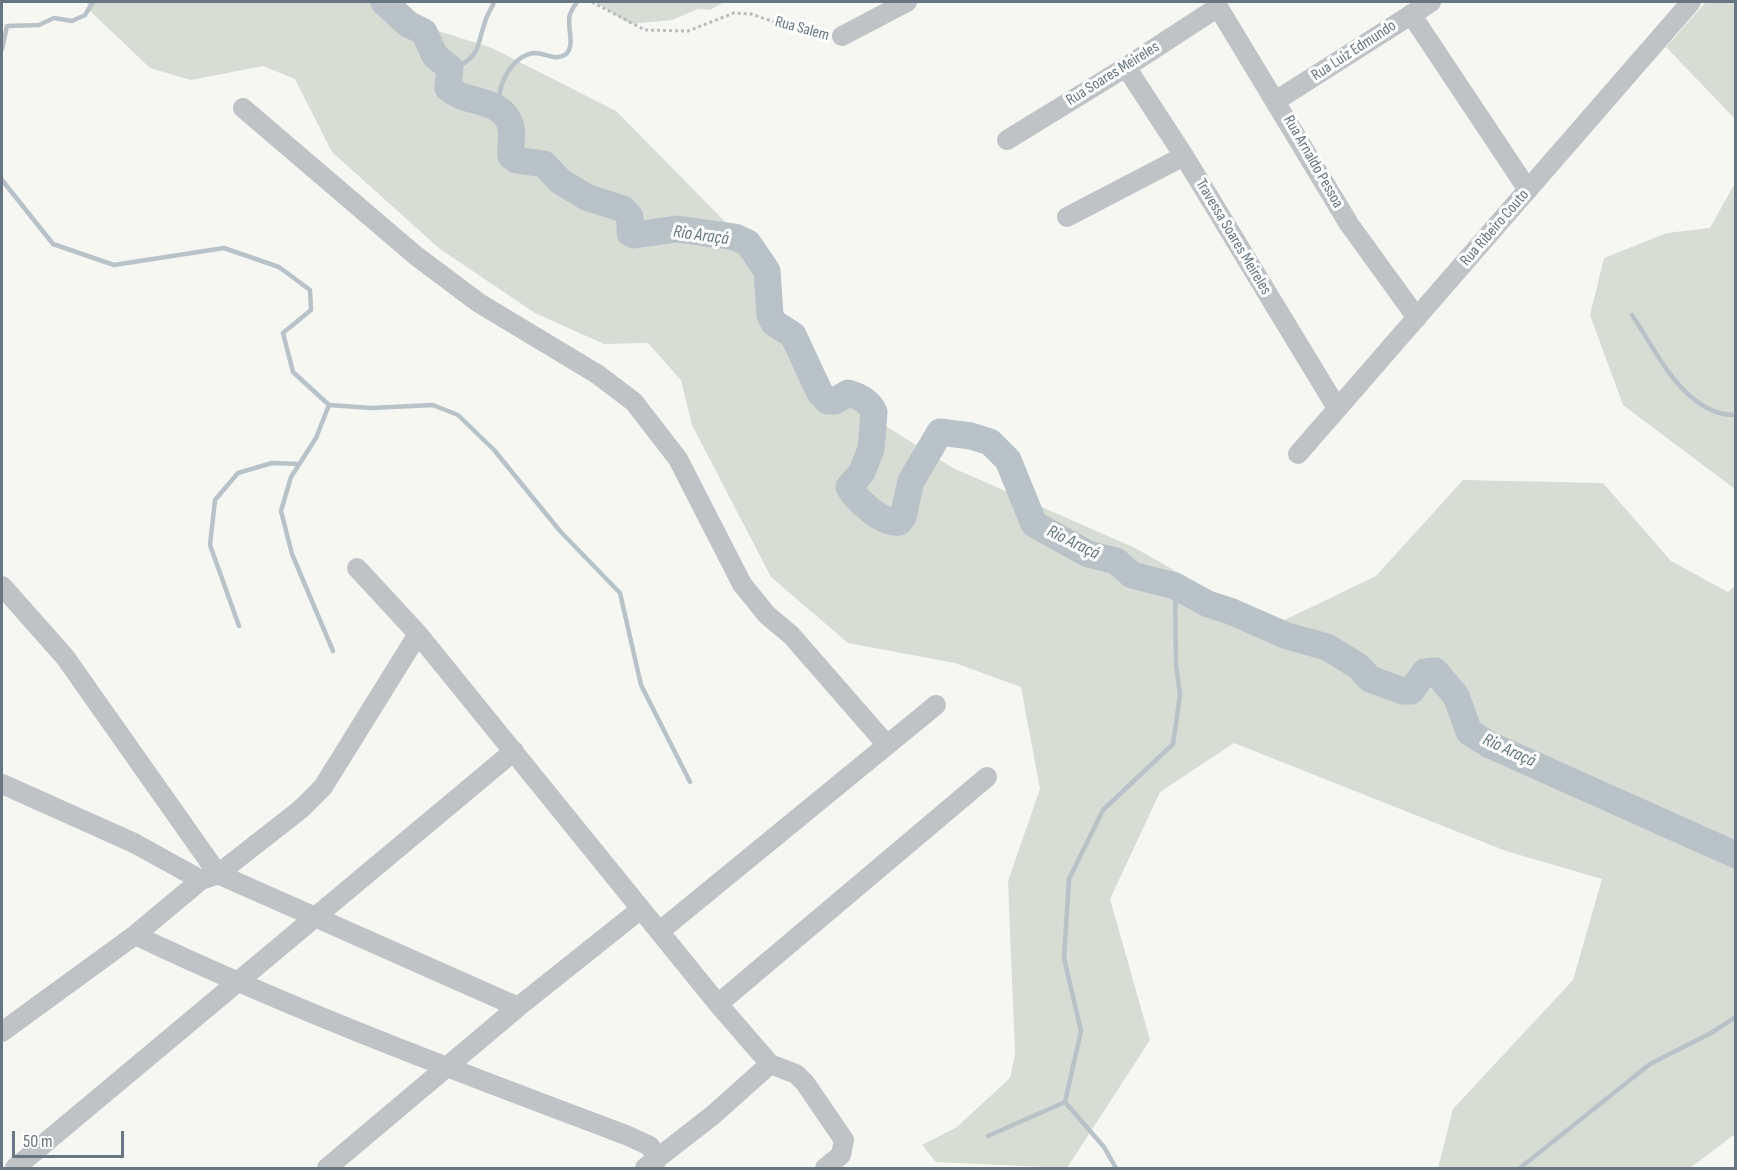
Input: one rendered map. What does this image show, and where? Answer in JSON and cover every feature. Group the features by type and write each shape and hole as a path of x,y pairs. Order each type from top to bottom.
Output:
{"street":[{"name":"Rua Salem","path":"842,36 906,2"},
{"name":"Rua Luiz Edmundo","path":"1277,100 1431,2"},
{"name":"Rua Ribeiro Couto","path":"1298,454 1691,2"},
{"name":"Rua Soares Meireles","path":"1007,140 1126,67 1217,4"},
{"name":"Rua Arnaldo Pessoa","path":"1217,4 1277,100 1349,224 1417,318"},
{"path":"1411,14 1528,190"},
{"name":"Travessa Soares Meireles","path":"1126,67 1184,156 1337,408"},
{"path":"243,108 414,255 479,303 597,374 634,402 678,459 742,584 766,615 791,634 888,745"},
{"path":"1067,217 1184,156"},
{"path":"357,568 418,634 718,1004 770,1064 796,1074 842,1133 844,1140 841,1155 825,1168"},
{"path":"2,586 65,657 210,877"},
{"path":"2,1032 301,809 323,787 418,634"},
{"path":"660,931 936,705"},
{"path":"15,1168 234,982 315,919 513,751"},
{"path":"718,1004 987,777"},
{"path":"2,784 210,877 315,919 518,1007"},
{"path":"327,1168 518,1007 641,909"},
{"path":"135,935 234,982 447,1068 627,1135 650,1146 651,1164"},
{"path":"651,1164 729,1102 770,1064"}],"path":[{"name":"Rua Salem","path":"592,2 645,30 688,31 734,13 751,14 831,40 842,36"}],"shaded area":[{"path":"87,2 399,2 416,24 492,48 616,111 753,250 807,377 953,468 1135,548 1272,626 1376,576 1463,480 1603,483 1671,561 1728,592 1735,586 1735,1134 1690,1168 1438,1168 1453,1109 1573,980 1602,879 1506,851 1234,743 1160,792 1110,899 1150,1040 1067,1168 936,1162 922,1145 957,1127 1010,1078 1015,1054 1008,881 1040,789 1021,687 955,663 848,643 771,577 692,425 681,380 648,343 604,344 535,313 440,249 332,152 295,79 263,66 191,80 150,68 89,10"},
{"path":"595,2 724,2 710,10 698,9 672,20 630,24"},
{"path":"1706,2 1735,2 1735,119 1666,47"},
{"path":"1735,183 1735,489 1623,405 1590,315 1604,258 1667,233 1710,228"}],"waterway":[{"path":"2,49 7,26 39,25 54,18 72,21 85,15 93,2"},
{"name":"Rio Araçá","path":"384,2 408,24 424,32 435,56 450,68 448,88 464,97 493,106 507,117 512,130 511,156 516,160 544,164 560,181 586,197 623,209 630,217 630,233 634,235 677,229 735,237 748,243 767,271 770,315 774,323 793,335 820,393 828,401 835,401 848,393 852,394 860,397 874,412 871,449 862,472 849,487 864,505 878,516 893,522 899,522 903,517 911,481 940,432 971,436 990,442 1008,460 1034,524 1088,554 1116,561 1132,575 1175,586 1208,604 1287,636 1327,647 1358,666 1370,679 1403,691 1411,691 1425,672 1435,671 1456,696 1469,732 1490,745 1736,855"},
{"path":"450,72 473,55 494,2"},
{"path":"501,110 499,102 502,83 512,66 527,55 539,53 558,57 569,50 571,40 569,19 577,2"},
{"path":"2,180 53,244 114,265 224,248 279,267 310,290 311,310 283,333 293,372 329,405 371,408 433,405 458,415 494,450 560,531 620,593 641,685 690,782"},
{"path":"1632,315 1662,363 1687,394 1718,413 1736,415"},
{"path":"329,405 316,438 291,477 281,511 292,554 333,651"},
{"path":"239,626 210,545 215,500 238,473 272,463 299,464"},
{"path":"988,1136 1065,1102 1081,1031 1064,958 1069,879 1103,810 1173,744 1180,695 1176,664 1175,586"},
{"path":"1520,1168 1650,1064 1711,1033 1736,1017"},
{"path":"1065,1102 1104,1147 1116,1168"}]}
